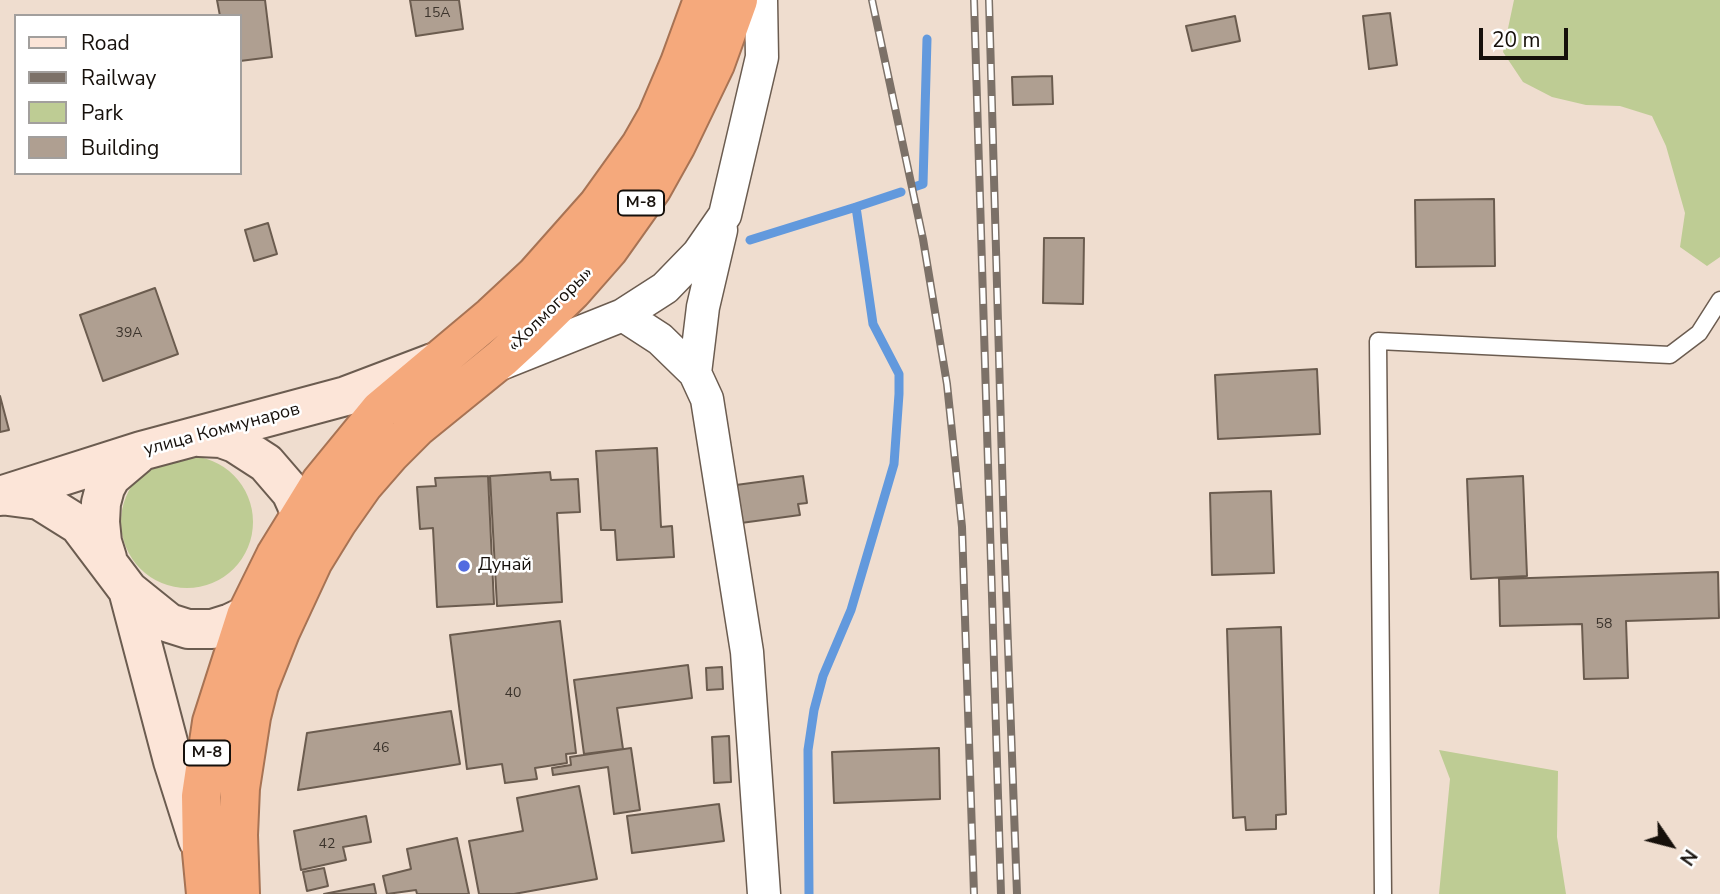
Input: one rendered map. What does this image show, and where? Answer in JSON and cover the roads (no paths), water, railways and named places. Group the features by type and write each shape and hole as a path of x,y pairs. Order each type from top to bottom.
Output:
{"highway":[{"name":"«Холмогоры»","path":"300,514 341,455 380,410 492,316 536,275 598,205 641,145 657,117 681,63 703,0"},
{"name":"«Холмогоры»","path":"304,576 337,522 380,465 417,428 489,369 565,299 591,271 652,188 695,109 738,0"},
{"name":"М-8","path":"206,894 201,796 212,722 246,616 300,514"},
{"name":"М-8","path":"240,894 240,788 248,727 259,685 304,576"}],"street":[{"path":"695,373 703,307 762,57 761,0"},
{"path":"489,369 623,315 665,288 698,254 725,215"},
{"path":"623,315 660,339 695,373 707,399 747,652 764,894"},
{"name":"улица Коммунаров","path":"1,495 141,451 346,396 440,360"},
{"path":"141,451 117,471 105,488 101,503 102,542 118,576 169,622 188,629 212,629 231,624 285,597 304,576 308,554 300,514 291,492 266,463 235,443 221,438 194,437"},
{"name":"улица Коммунаров","path":"1,495 38,500 68,517 79,525 118,576 202,852"}],"lane":[{"path":"1383,894 1378,341 1670,355 1699,332 1720,300"}],"waterway":[{"path":"914,187 923,184 927,39"},
{"path":"809,894 808,750 814,710 823,676 851,610 894,464 899,394 899,374 873,324 856,207 901,192"},
{"path":"750,240 856,207"}],"railway":[{"path":"872,0 923,239 947,384 962,527 974,894"},
{"path":"974,0 1001,894"},
{"path":"989,0 1017,894"}],"place":[{"name":"Дунай","path":"464,566"}]}
